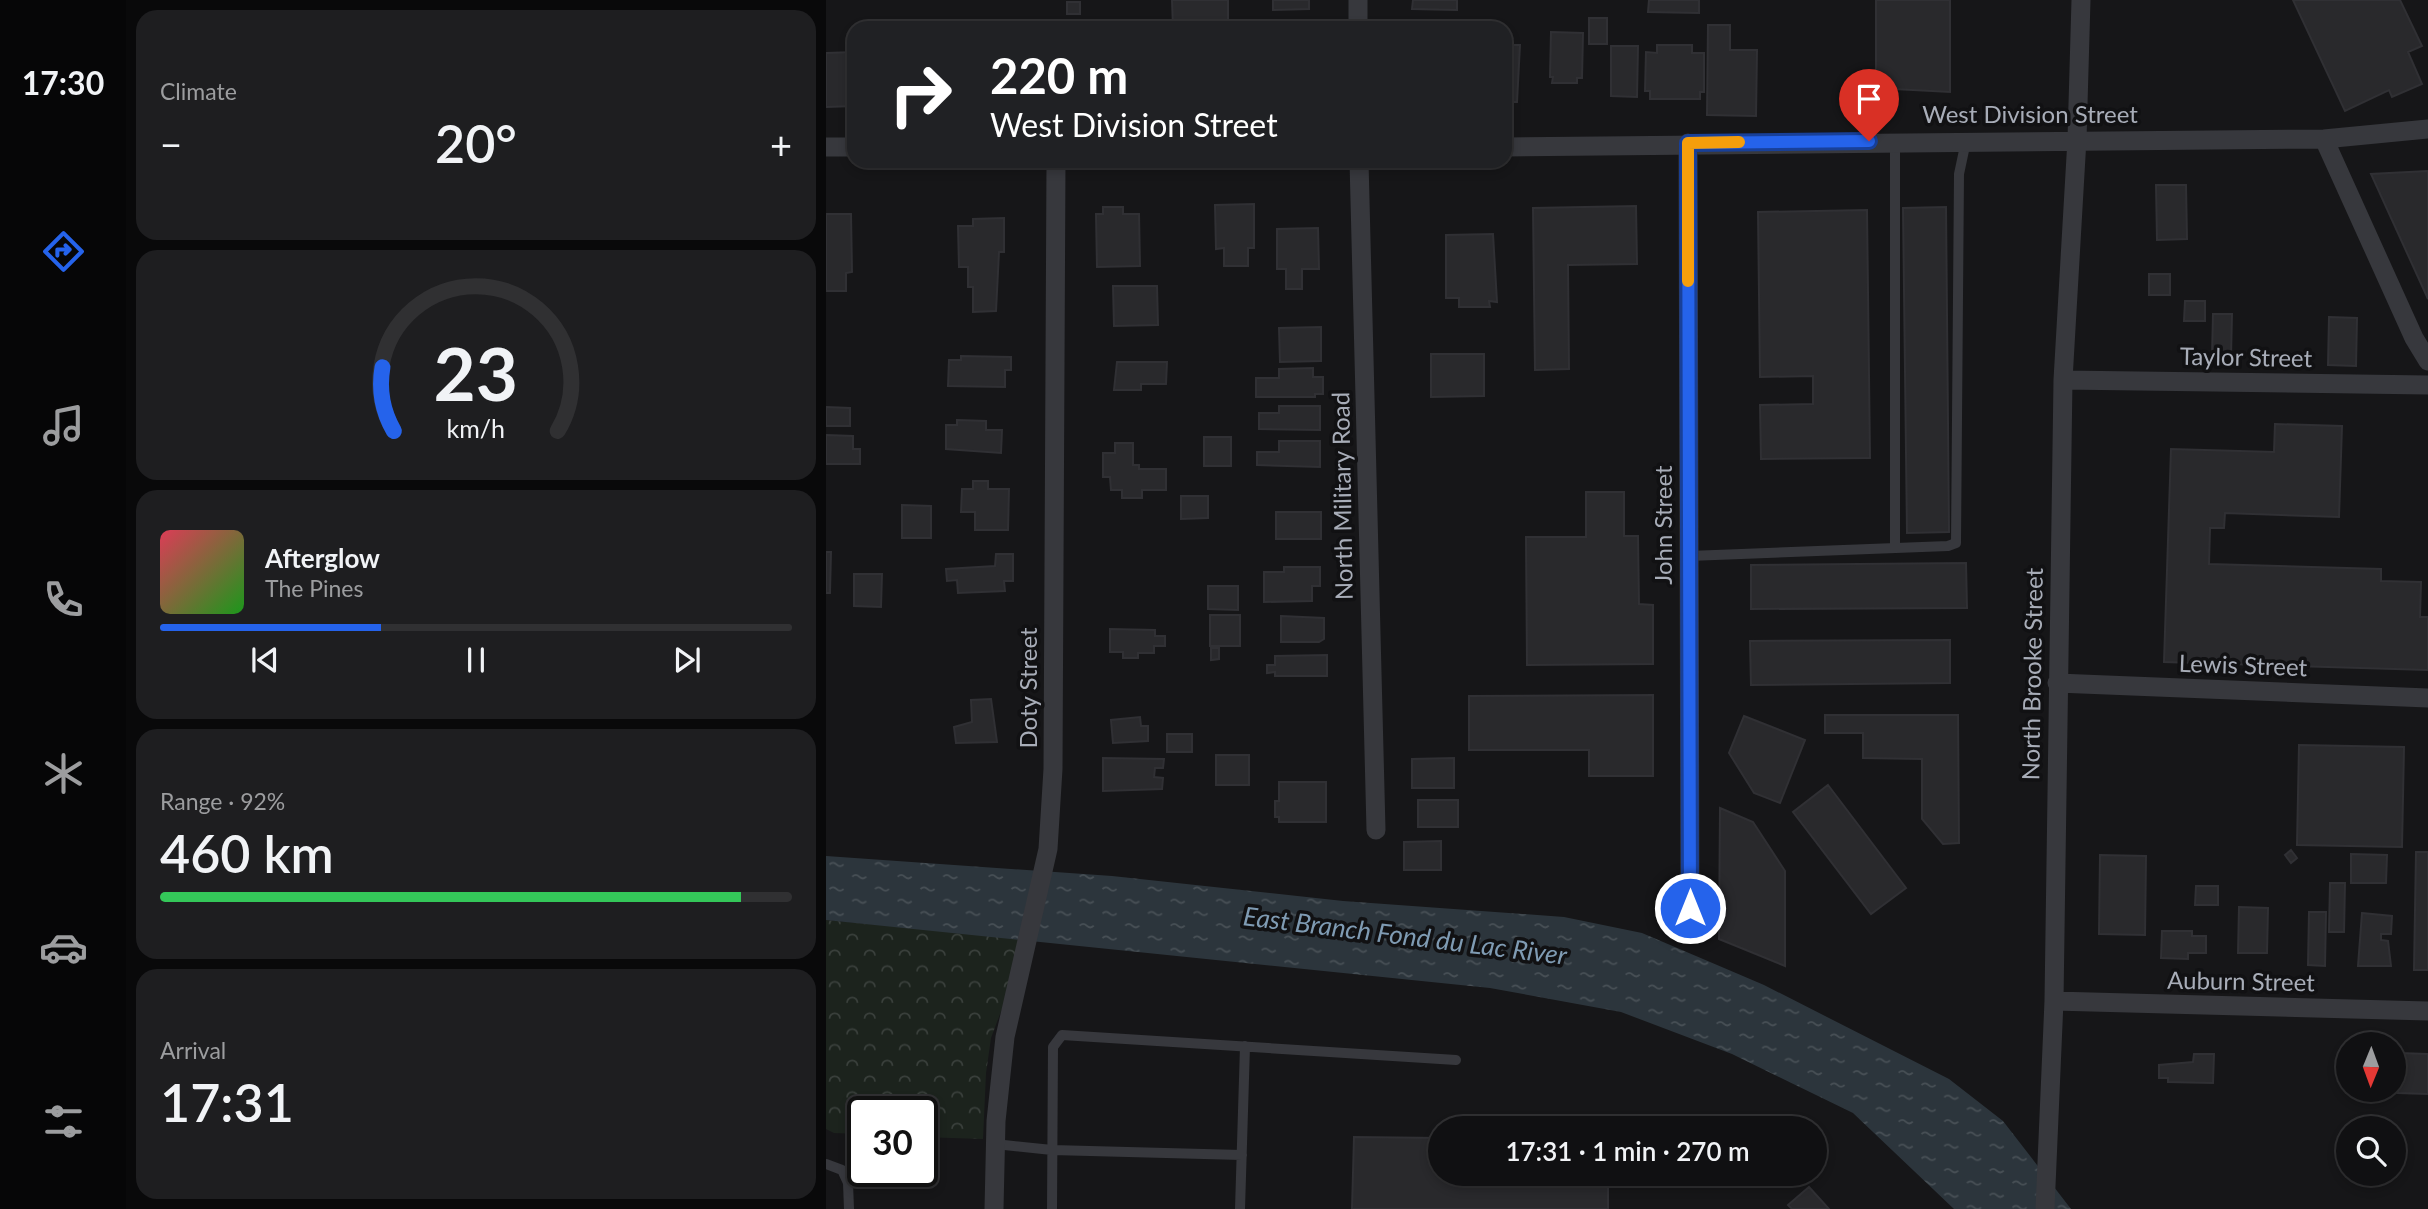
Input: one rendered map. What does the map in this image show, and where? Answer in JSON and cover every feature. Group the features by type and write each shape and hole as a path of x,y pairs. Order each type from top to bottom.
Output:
{"street":[{"path":"1358,0 1358,21"},
{"name":"North Brooke Street","path":"2045,1209 2054,1001 2063,380 2077,139 2081,0"},
{"name":"West Division Street","path":"1512,147 1966,140 2324,139 2428,128"},
{"path":"2324,139 2414,338 2428,361"},
{"name":"John Street","path":"1688,143 1690,908"},
{"path":"826,147 847,147"},
{"name":"Doty Street","path":"994,1209 995,1144 1005,1037 1048,849 1054,769 1056,168"},
{"name":"North Military Road","path":"1359,168 1376,830"},
{"name":"Taylor Street","path":"2063,380 2428,385"},
{"name":"Lewis Street","path":"2057,683 2428,698"},
{"name":"Auburn Street","path":"2054,1001 2428,1011"}],"lane":[{"path":"1689,556 1948,546 1956,543 1959,174 1966,140"},
{"path":"1895,141 1895,548"},
{"path":"1052,1209 1053,1047 1062,1035 1456,1059"},
{"path":"1240,1209 1245,1046"},
{"path":"995,1144 1052,1150 1242,1155"},
{"path":"826,1164 842,1170 848,1183 849,1209"}],"green space":[{"path":"826,920 1028,939 991,1038 986,1073 983,1139 938,1138 938,1096 847,1096 847,1133 834,1133 826,1129"}],"water":[{"name":"East Branch Fond du Lac River","path":"826,856 1112,876 1343,901 1564,917 1642,933 1764,985 1949,1079 2003,1121 2071,1209 1954,1209 1853,1113 1732,1054 1621,1012 1490,988 826,920"}],"building":[{"path":"1172,0 1228,0 1228,21 1173,21"},
{"path":"1273,0 1309,0 1309,9 1273,10"},
{"path":"1413,0 1457,0 1457,10 1412,9"},
{"path":"1649,0 1699,0 1699,13 1648,12"},
{"path":"1876,0 1950,0 1950,92 1894,89 1894,93 1876,93"},
{"path":"2293,0 2400,0 2422,46 2408,52 2422,84 2392,97 2389,90 2345,111"},
{"path":"1067,2 1080,2 1080,14 1067,14"},
{"path":"1589,18 1607,18 1607,44 1589,44"},
{"path":"1708,25 1730,25 1730,50 1757,50 1756,116 1707,115"},
{"path":"1551,32 1583,33 1582,78 1577,78 1577,83 1552,83"},
{"path":"1512,45 1520,45 1517,102 1512,102"},
{"path":"1657,45 1692,45 1692,53 1704,53 1704,92 1700,92 1700,99 1650,99 1650,91 1645,91 1646,52 1657,53"},
{"path":"1611,46 1638,46 1637,97 1611,96"},
{"path":"847,52 847,106 826,107 826,53"},
{"path":"2428,171 2428,299 2371,174"},
{"path":"2156,185 2186,185 2187,239 2157,240"},
{"path":"1254,204 1254,248 1248,248 1248,266 1224,266 1224,248 1216,249 1215,205"},
{"path":"1636,206 1637,264 1568,265 1569,369 1535,370 1533,208"},
{"path":"1103,207 1123,207 1123,214 1139,214 1140,266 1097,267 1096,214 1103,214"},
{"path":"1946,207 1949,532 1907,533 1903,208"},
{"path":"1867,210 1870,458 1761,459 1760,405 1813,404 1813,376 1760,377 1758,212"},
{"path":"826,214 851,214 852,272 846,273 846,291 826,291"},
{"path":"1004,218 1004,252 999,252 996,311 973,312 973,287 968,287 968,267 959,267 958,226 973,226 973,219"},
{"path":"1318,228 1319,269 1302,269 1302,289 1286,289 1286,269 1277,269 1277,229"},
{"path":"1493,234 1497,302 1489,301 1490,307 1459,307 1459,298 1446,298 1446,235"},
{"path":"2149,274 2170,274 2170,295 2149,295"},
{"path":"1113,286 1157,286 1158,325 1114,326"},
{"path":"2185,301 2205,301 2205,321 2184,321"},
{"path":"2213,314 2232,314 2231,357 2212,356"},
{"path":"2329,317 2357,318 2356,366 2328,365"},
{"path":"1321,327 1321,361 1280,362 1279,328"},
{"path":"1431,354 1484,354 1484,396 1431,397"},
{"path":"961,356 1011,357 1011,370 1005,370 1005,387 948,386 949,360 961,360"},
{"path":"1117,362 1167,362 1166,384 1141,384 1141,390 1114,390"},
{"path":"1313,368 1313,377 1323,377 1323,394 1315,394 1315,397 1256,397 1256,378 1279,378 1279,369"},
{"path":"1279,406 1320,406 1320,430 1259,429 1259,413 1279,413"},
{"path":"826,407 850,408 850,426 826,426"},
{"path":"957,420 986,421 986,430 1002,430 1001,453 946,449 946,425 957,425"},
{"path":"2275,424 2342,426 2339,517 2225,513 2224,528 2210,528 2209,564 2381,569 2381,581 2421,582 2420,617 2428,617 2428,670 2164,662 2171,449 2274,452"},
{"path":"826,435 853,436 853,449 860,449 860,464 826,464"},
{"path":"1204,437 1231,437 1231,466 1204,466"},
{"path":"1279,441 1320,441 1320,467 1257,465 1257,452 1279,452"},
{"path":"1115,443 1133,443 1133,465 1139,465 1139,469 1166,469 1166,490 1142,490 1142,498 1122,498 1122,490 1111,490 1110,477 1103,477 1103,453 1115,453"},
{"path":"973,481 988,481 988,489 1009,489 1008,530 975,530 975,512 961,512 962,489 973,489"},
{"path":"1586,492 1624,492 1624,536 1638,536 1639,604 1653,605 1653,664 1527,665 1526,537 1586,537"},
{"path":"1181,496 1208,496 1208,518 1181,519"},
{"path":"902,505 931,506 931,538 902,538"},
{"path":"1276,512 1321,512 1321,539 1276,539"},
{"path":"826,552 831,552 830,593 826,593"},
{"path":"996,554 1013,554 1013,581 1004,581 1005,591 958,593 957,580 947,581 946,569 995,566"},
{"path":"1966,563 1967,608 1751,609 1751,565"},
{"path":"1284,567 1320,567 1320,586 1312,586 1312,601 1264,602 1264,572 1284,572"},
{"path":"854,574 882,574 881,607 854,606"},
{"path":"1208,586 1238,586 1238,610 1208,609"},
{"path":"1210,615 1240,615 1240,646 1210,646"},
{"path":"1281,616 1324,618 1324,639 1319,642 1281,642"},
{"path":"1110,629 1155,630 1155,636 1165,636 1165,646 1154,646 1154,653 1138,653 1138,658 1123,658 1123,652 1110,652"},
{"path":"1950,640 1950,683 1751,685 1750,641"},
{"path":"1211,648 1219,648 1219,659 1211,660"},
{"path":"1327,655 1327,676 1275,676 1275,672 1267,673 1267,665 1275,665 1275,656"},
{"path":"1653,695 1653,776 1589,776 1589,750 1469,750 1469,696"},
{"path":"991,699 997,742 956,743 954,727 972,722 971,700"},
{"path":"1825,715 1958,715 1959,843 1943,844 1922,819 1922,759 1863,758 1863,733 1825,733"},
{"path":"1744,716 1805,740 1780,803 1754,793 1729,753"},
{"path":"1140,717 1141,726 1148,726 1148,741 1113,743 1111,720"},
{"path":"1167,734 1192,734 1192,752 1167,752"},
{"path":"2299,745 2404,747 2402,847 2297,845"},
{"path":"1216,755 1249,755 1249,785 1216,785"},
{"path":"1103,758 1164,759 1163,768 1155,768 1154,777 1163,778 1162,789 1103,791"},
{"path":"1454,758 1454,788 1412,788 1412,759"},
{"path":"1279,782 1326,782 1326,822 1279,822 1279,817 1275,817 1275,801 1279,801"},
{"path":"1828,785 1906,888 1871,914 1793,812"},
{"path":"1418,800 1458,800 1458,827 1418,827"},
{"path":"1720,808 1753,822 1785,871 1785,966 1719,939"},
{"path":"1441,841 1441,870 1404,870 1404,842"},
{"path":"2291,850 2297,858 2291,863 2285,855"},
{"path":"2416,852 2428,852 2428,970 2414,970"},
{"path":"2351,854 2387,855 2386,883 2351,883"},
{"path":"2100,855 2146,856 2145,935 2099,934"},
{"path":"2330,883 2345,883 2344,932 2329,932"},
{"path":"2196,886 2218,886 2218,905 2195,905"},
{"path":"2239,907 2268,908 2267,953 2238,953"},
{"path":"2309,912 2326,912 2325,966 2308,965"},
{"path":"2362,913 2392,916 2391,934 2381,934 2381,940 2388,941 2391,966 2358,966"},
{"path":"2162,931 2192,931 2192,936 2206,936 2206,953 2188,953 2188,959 2161,958"},
{"path":"2406,1053 2428,1054 2428,1094 2406,1093"},
{"path":"2194,1054 2214,1054 2213,1083 2168,1082 2168,1078 2159,1078 2159,1065 2193,1062"},
{"path":"1354,1137 1428,1138 1428,1186 1608,1186 1608,1209 1352,1209"},
{"path":"1809,1187 1829,1209 1792,1209 1788,1205"}],"slow traffic":[{"path":"1688,281 1688,143 1739,142"}],"route":[{"path":"1690,908 1688,143 1869,141"}]}
